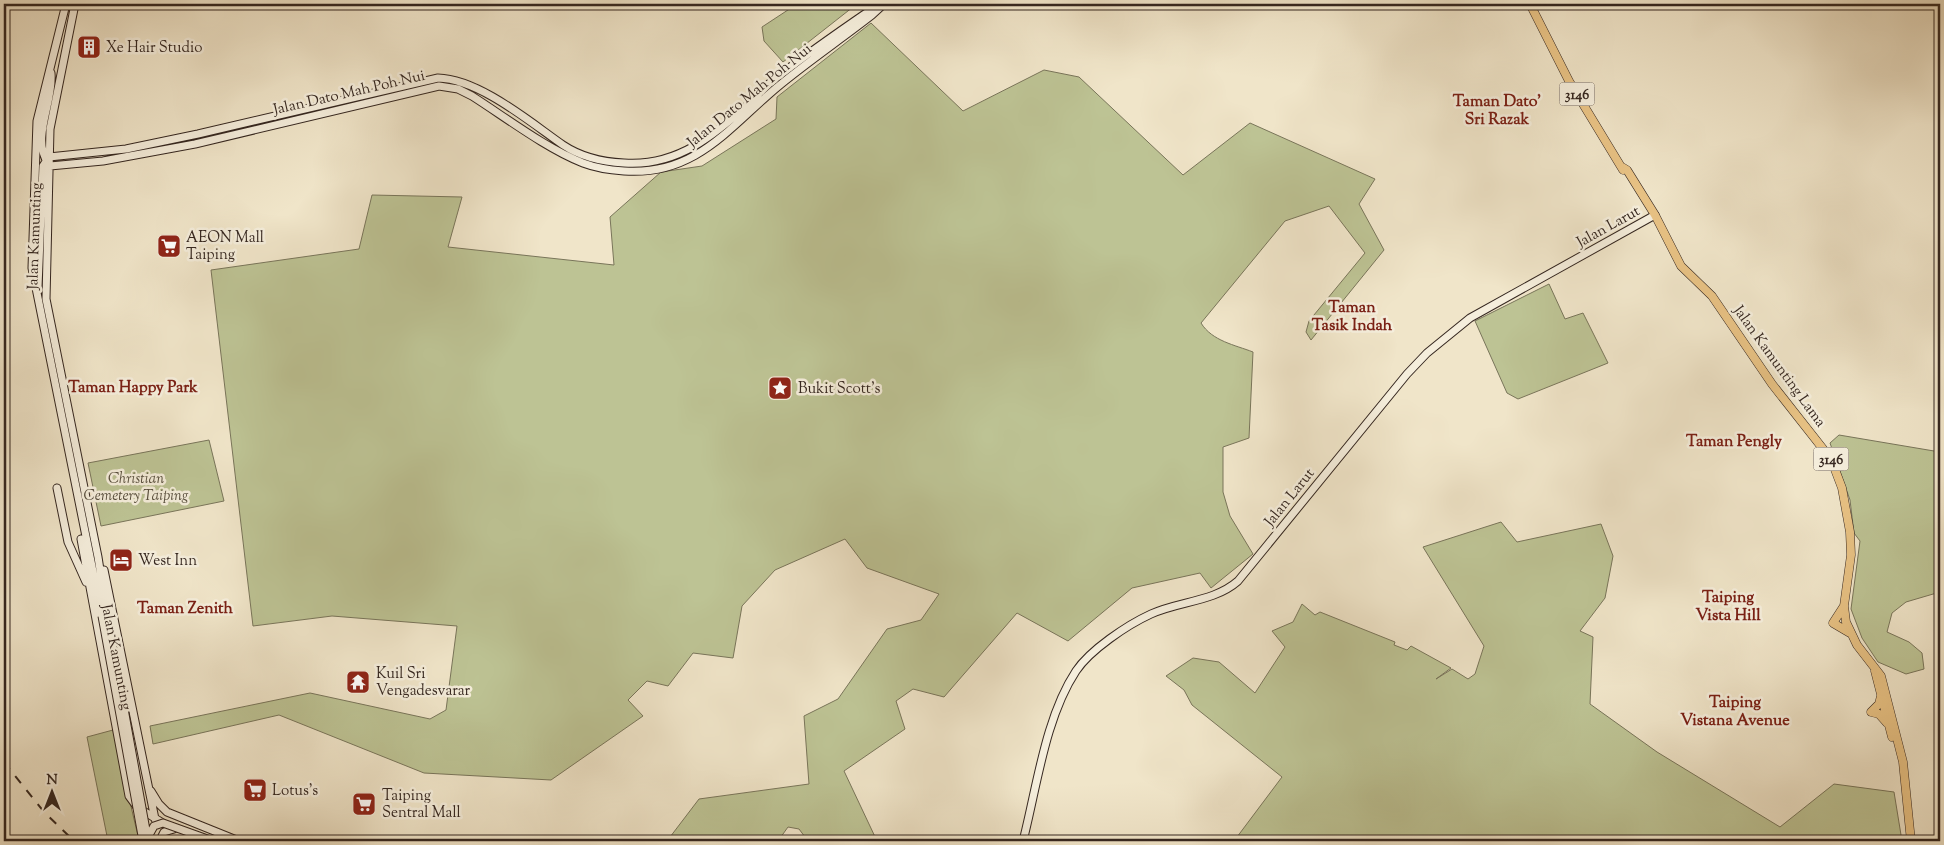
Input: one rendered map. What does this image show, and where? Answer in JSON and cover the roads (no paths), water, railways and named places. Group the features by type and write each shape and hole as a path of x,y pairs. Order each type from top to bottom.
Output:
{"main road":[{"name":"Jalan Kamunting","path":"66,4 36,130 32,255 38,299 80,511 104,615 146,840"},
{"name":"Jalan Kamunting","path":"75,4 54,102 48,161 46,299 98,557 104,615"},
{"name":"Jalan Kamunting Lama","path":"1530,4 1569,81 1622,167 1627,170 1681,266 1716,303 1772,384 1831,459 1842,488 1850,532 1851,556 1844,606 1850,633 1881,676 1900,763 1911,841"},
{"name":"Jalan Dato Mah Poh Nui","path":"48,161 126,149 438,78 449,78 478,88 567,147 585,156 618,163 653,162 682,153 710,136 797,62 869,11 883,5"},
{"name":"Jalan Dato Mah Poh Nui","path":"48,161 112,159 195,144 439,86 458,89 472,96 564,154 583,163 618,171 648,172 686,161 715,143 744,120 774,90 883,5"},
{"path":"38,299 40,200 43,166 48,161 43,149 52,80 51,69"},
{"path":"438,78 439,86"},
{"name":"Jalan Kamunting Lama","path":"1654,216 1671,256 1683,273 1716,303"},
{"name":"Jalan Larut","path":"1023,841 1056,710 1083,661 1137,621 1160,611 1222,593 1238,581 1407,374 1456,329 1500,300 1654,216"},
{"path":"1683,273 1691,276 1694,285"},
{"path":"57,488 68,542 92,599"},
{"name":"Jalan Kamunting","path":"80,511 80,532 128,790 132,802 155,819 203,841"},
{"name":"Jalan Kamunting","path":"98,557 106,578 145,777"},
{"path":"1844,606 1833,623 1850,633"},
{"name":"Jalan Kamunting Lama","path":"1875,670 1881,696 1888,706 1888,723 1900,763"},
{"path":"1881,696 1879,704 1871,712 1879,714 1888,723"},
{"path":"138,807 143,806 146,802 145,777"},
{"path":"145,777 154,797 166,811 239,841"},
{"path":"145,777 155,819"},
{"path":"155,819 158,814 166,811"},
{"path":"146,840 151,828 163,823 213,841"},
{"path":"160,840 164,832 174,829"}],"railway":[{"path":"4,762 44,812 74,841"}],"place":[{"name":"Xe Hair Studio","path":"89,47"},
{"name":"AEON Mall Taiping","path":"169,246"},
{"name":"Bukit Scott's","path":"780,388"},
{"name":"West Inn","path":"121,560"},
{"name":"Kuil Sri Vengadesvarar","path":"358,682"},
{"name":"Lotus's","path":"255,790"},
{"name":"Taiping Sentral Mall","path":"364,804"}],"district":[{"name":"Taman Dato' Sri Razak","path":"1497,109"},
{"name":"Taman Tasik Indah","path":"1352,315"},
{"name":"Taman Happy Park","path":"133,386"},
{"name":"Taman Pengly","path":"1734,440"},
{"name":"Taiping Vista Hill","path":"1728,605"},
{"name":"Taman Zenith","path":"185,607"},
{"name":"Taiping Vistana Avenue","path":"1735,710"}],"park label":[{"name":"Christian Cemetery Taiping","path":"136,486"}]}
